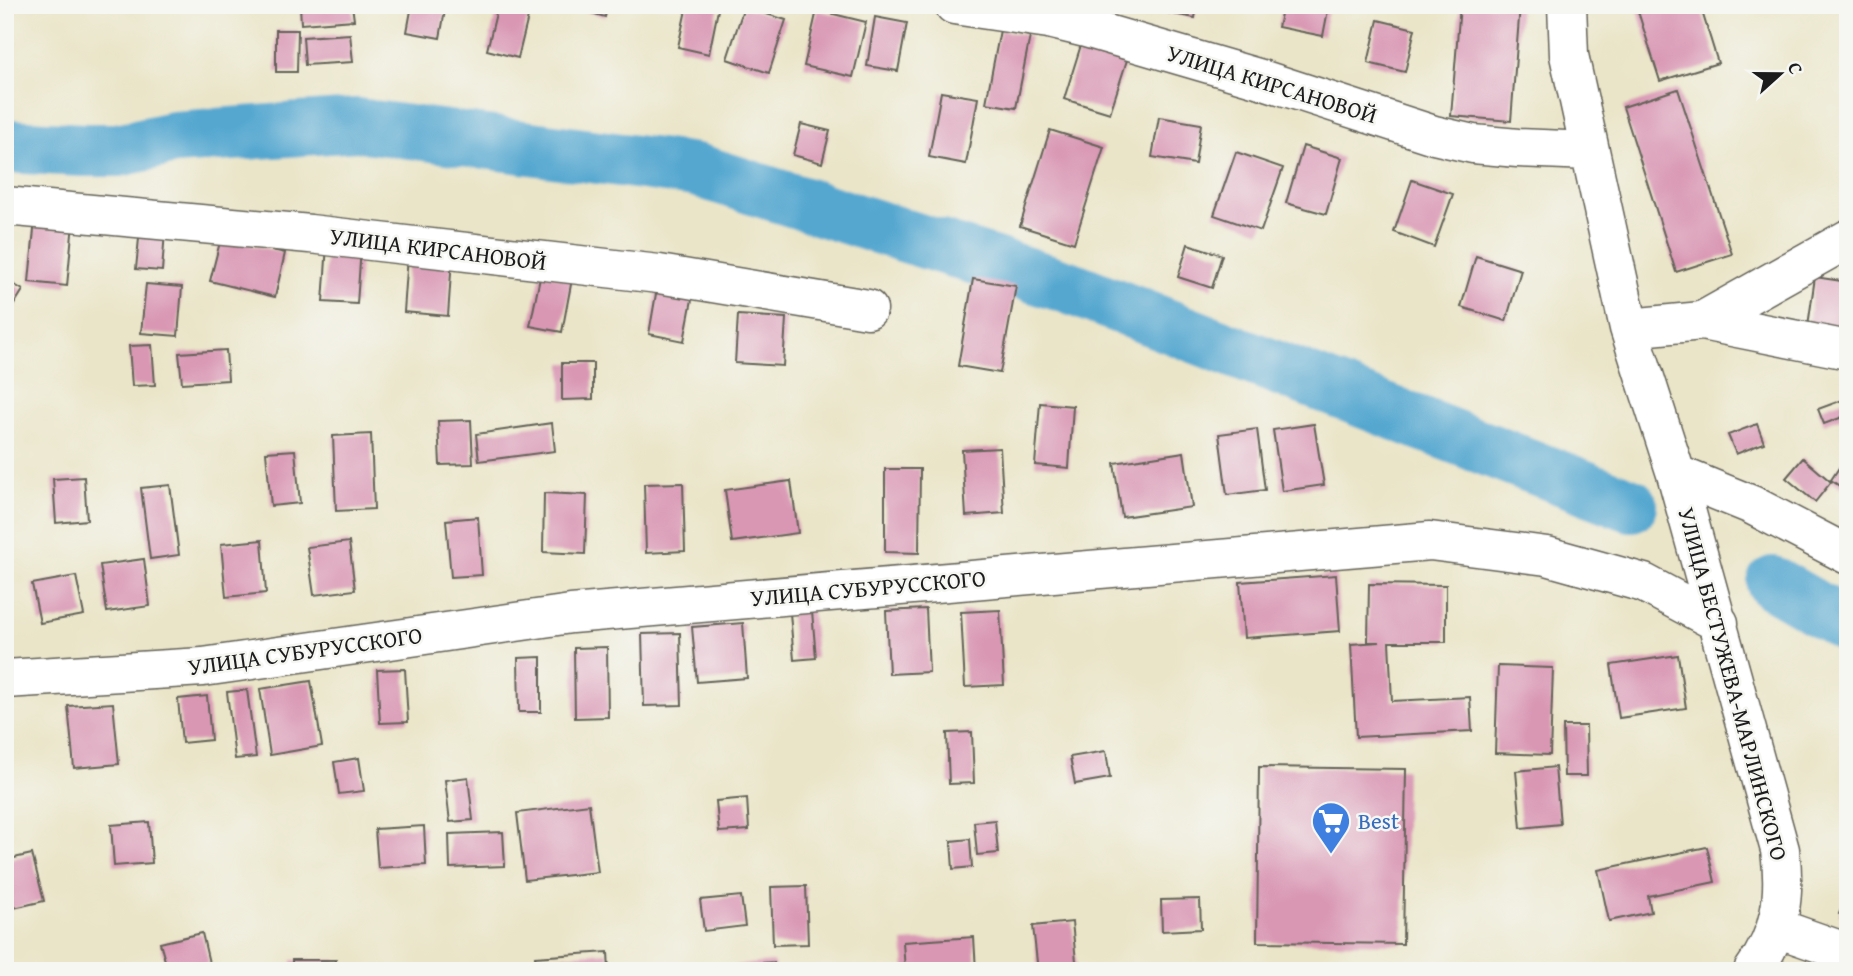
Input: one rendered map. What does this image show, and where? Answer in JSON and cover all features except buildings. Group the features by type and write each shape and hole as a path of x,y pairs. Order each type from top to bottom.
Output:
{"street":[{"name":"УЛИЦА КИРСАНОВОЙ","path":"954,5 1048,19 1086,28 1261,79 1434,135 1473,144 1590,151"},
{"name":"УЛИЦА БЕСТУЖЕВА-МАРЛИНСКОГО","path":"1567,5 1569,55 1629,328 1676,474 1780,850 1783,875 1777,928 1753,971"},
{"name":"УЛИЦА КИРСАНОВОЙ","path":"5,206 310,234 659,274 869,309"},
{"path":"1702,321 1848,239"},
{"path":"1629,328 1702,321 1848,350"},
{"name":"УЛИЦА БЕСТУЖЕВА-МАРЛИНСКОГО","path":"1676,474 1752,505 1848,555"},
{"name":"УЛИЦА СУБУРУССКОГО","path":"5,679 203,667 570,614 1430,541 1547,556 1644,583 1719,623"},
{"path":"1777,928 1848,953"}],"waterway":[{"path":"5,146 118,150 174,138 357,125 696,170 1068,287 1631,505"},
{"path":"1773,583 1848,626"}],"place":[{"name":"Best","path":"1331,855"}]}
